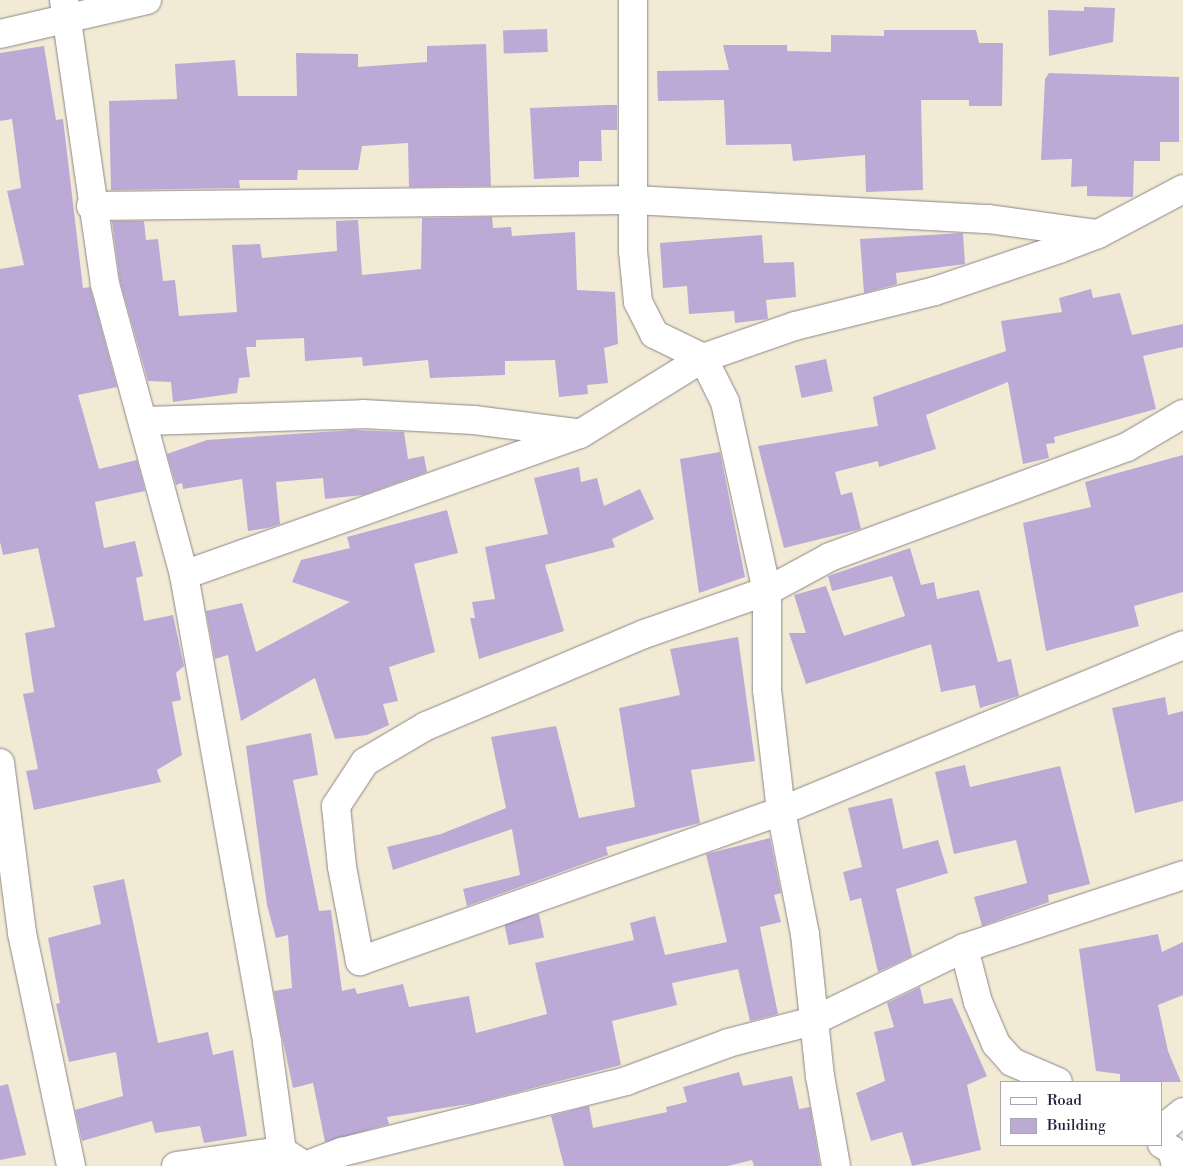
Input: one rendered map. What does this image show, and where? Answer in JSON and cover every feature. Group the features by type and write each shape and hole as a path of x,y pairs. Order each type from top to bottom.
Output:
{"street":[{"path":"0,34 66,11 148,0"},
{"path":"633,0 634,200 638,302 654,334 703,358 725,402 767,591 767,690 781,811 805,934 813,1021 836,1166"},
{"path":"66,11 91,206 105,284 145,421 184,575 287,1159"},
{"path":"184,575 580,434 703,358 795,326 935,291 1098,234 1183,189"},
{"path":"91,206 634,200 988,219 1098,234"},
{"path":"145,421 363,414 474,420 580,434"},
{"path":"1183,414 1127,447 830,557 767,591 644,634 436,722 365,762 336,806 342,868 360,961 781,811 1183,645"},
{"path":"0,763 22,933 71,1166"},
{"path":"176,1166 287,1159 305,1166 350,1150 617,1083 728,1043 813,1021 964,948 1183,875"},
{"path":"964,948 978,1002 996,1044 1012,1062 1056,1081"},
{"path":"1163,1128 1183,1112"},
{"path":"1163,1145 1172,1150 1176,1166"}],"building":[{"path":"1084,7 1115,8 1113,42 1049,56 1048,10 1084,11"},
{"path":"547,29 548,52 504,54 503,31"},
{"path":"884,30 976,30 979,43 1003,43 1002,106 969,106 969,100 921,100 923,190 866,192 865,155 793,161 791,144 726,145 724,100 658,101 657,71 729,70 723,45 787,45 787,51 831,52 831,35 884,36"},
{"path":"486,44 491,186 409,187 408,143 362,146 358,170 298,170 297,180 239,180 240,188 111,190 109,101 177,99 175,64 235,60 238,96 297,96 296,53 358,54 358,67 427,62 427,46"},
{"path":"44,46 56,120 63,119 83,288 90,287 117,387 78,395 99,469 137,460 145,491 95,502 104,548 135,541 143,576 136,578 144,621 173,615 184,666 176,673 181,700 172,702 182,755 157,770 161,782 34,810 26,771 38,769 23,694 34,692 25,633 55,627 38,548 3,555 0,542 0,269 24,265 7,191 21,188 12,119 0,121 0,53"},
{"path":"1049,73 1179,77 1179,142 1160,142 1160,161 1134,161 1133,197 1087,196 1087,186 1071,187 1072,159 1041,160 1045,79"},
{"path":"617,105 617,130 601,130 602,161 579,161 579,177 534,179 530,108"},
{"path":"492,217 493,228 511,227 512,236 575,232 577,290 615,292 618,344 604,348 608,383 587,385 588,394 559,397 555,360 505,361 505,375 430,378 428,360 363,366 362,357 305,361 304,338 256,340 256,347 246,347 250,377 239,378 237,393 173,402 171,382 148,381 120,281 112,221 144,221 146,240 158,239 163,281 175,280 179,316 237,312 232,245 260,244 262,258 337,251 336,221 358,220 362,275 421,269 422,218"},
{"path":"963,233 965,264 896,273 897,284 864,293 860,239"},
{"path":"762,235 764,263 794,262 796,297 766,300 768,319 735,323 734,311 689,314 687,286 663,288 660,243"},
{"path":"1091,289 1093,298 1120,293 1132,335 1183,324 1183,347 1143,356 1156,409 1054,437 1055,443 1046,444 1049,458 1023,464 1008,382 926,415 936,449 879,467 878,461 835,472 841,495 852,492 861,529 784,548 758,446 878,426 873,397 1006,351 1001,321 1062,312 1059,298"},
{"path":"826,359 833,391 802,398 795,366"},
{"path":"353,430 404,432 408,459 424,456 427,472 363,495 325,499 323,478 276,482 280,524 248,531 242,479 183,489 182,483 176,485 167,454 207,440"},
{"path":"720,452 745,577 699,593 680,459"},
{"path":"1183,455 1183,592 1134,606 1139,626 1046,651 1023,523 1091,507 1085,482"},
{"path":"579,467 581,482 597,478 604,506 640,489 654,519 612,539 615,547 545,565 564,631 479,659 470,618 475,618 472,602 495,599 485,547 548,534 534,478"},
{"path":"447,510 458,553 414,564 435,652 389,667 398,701 383,704 389,725 367,735 335,739 315,678 241,721 228,655 215,659 206,611 242,603 256,652 350,602 292,582 301,560 350,548 347,537"},
{"path":"910,548 921,585 934,582 937,599 979,590 998,662 1011,659 1019,696 980,708 975,685 941,692 931,644 806,684 789,633 806,633 794,595 826,586 844,636 905,616 892,576 832,591 828,576"},
{"path":"738,637 755,761 691,770 700,823 606,847 608,855 467,906 463,889 520,875 512,829 393,870 387,847 441,834 506,808 491,737 556,726 579,818 635,807 619,708 680,695 670,649"},
{"path":"1165,697 1168,715 1183,711 1183,801 1135,813 1112,708"},
{"path":"311,733 318,775 293,780 319,911 331,910 342,991 355,988 357,994 403,984 409,1007 469,996 476,1033 547,1014 535,963 634,940 630,923 655,916 665,955 727,942 706,854 770,838 781,893 774,895 781,922 760,927 778,1014 750,1021 738,969 672,983 677,1005 612,1021 621,1065 475,1103 387,1117 389,1124 325,1142 313,1083 293,1088 280,1027 274,991 292,988 288,935 276,938 267,905 246,746"},
{"path":"965,765 970,787 1060,766 1090,884 1048,895 1049,902 982,926 974,897 1027,883 1016,840 954,854 935,772"},
{"path":"892,798 903,849 938,840 948,873 896,889 912,956 878,972 861,898 850,901 843,872 862,867 848,808"},
{"path":"124,879 158,1043 208,1032 213,1055 233,1050 247,1136 204,1143 200,1126 155,1133 152,1121 82,1141 75,1110 123,1096 116,1052 69,1062 56,1004 60,1003 48,938 101,924 93,886"},
{"path":"539,914 544,937 509,945 504,921"},
{"path":"1158,934 1162,952 1183,942 1183,995 1158,1005 1168,1051 1181,1082 1120,1081 1120,1074 1096,1071 1079,949"},
{"path":"920,987 924,1004 952,998 987,1076 967,1085 981,1150 912,1166 902,1132 871,1141 856,1093 885,1081 874,1032 894,1027 887,1003"},
{"path":"739,1072 743,1086 792,1076 799,1109 810,1107 820,1166 754,1166 752,1160 728,1166 564,1166 551,1116 589,1106 593,1128 667,1112 666,1107 687,1102 683,1087"},
{"path":"8,1084 26,1155 0,1160 0,1086"}]}
